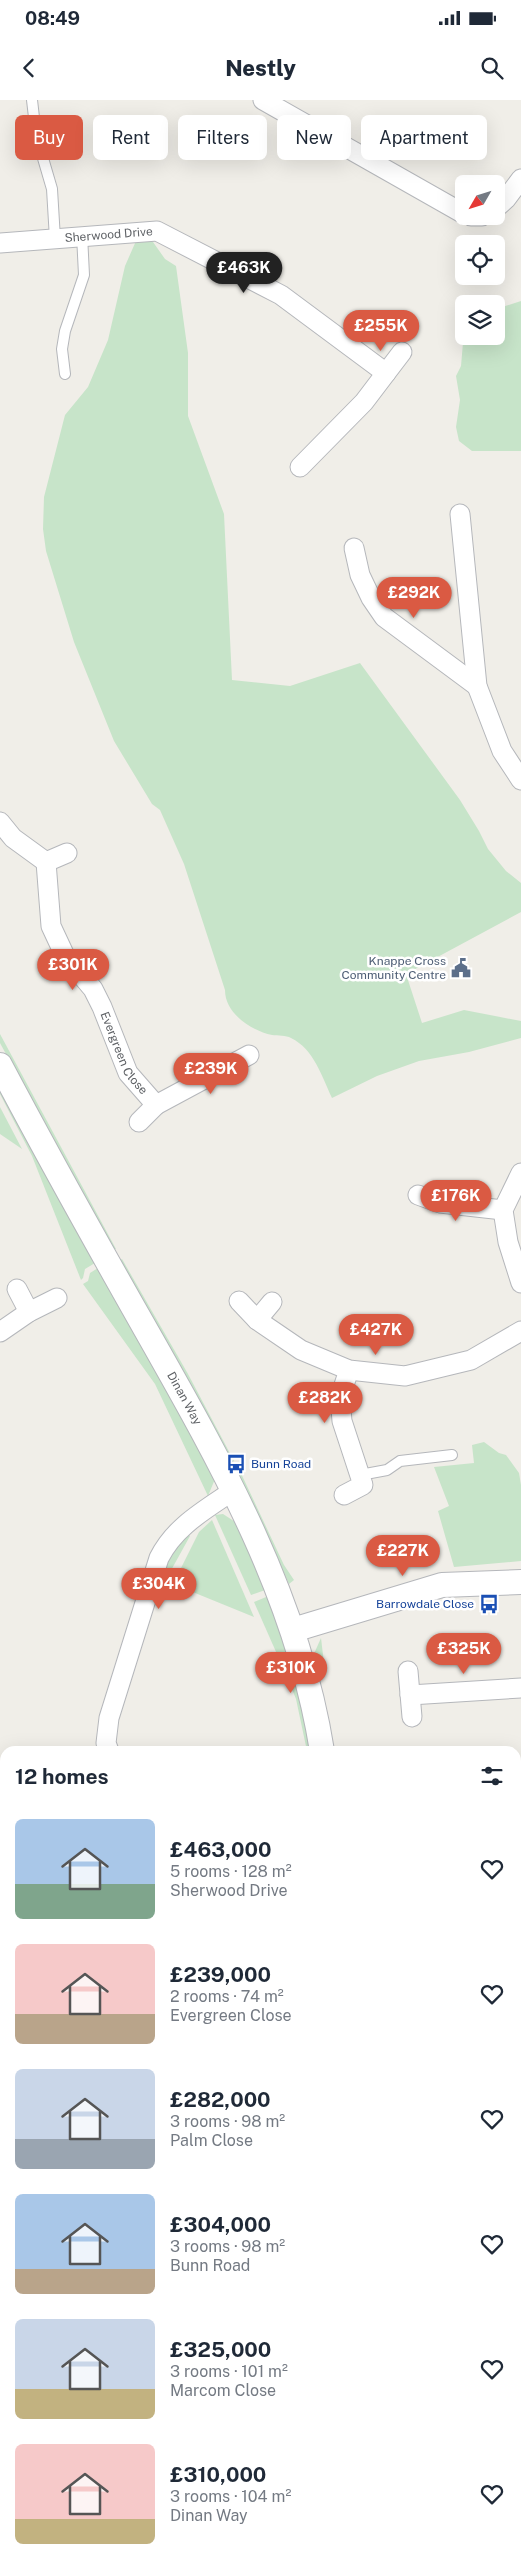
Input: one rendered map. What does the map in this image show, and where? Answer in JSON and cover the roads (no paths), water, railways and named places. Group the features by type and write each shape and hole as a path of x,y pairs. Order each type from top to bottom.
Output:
{"street":[{"path":"263,100 455,209"},
{"path":"505,200 521,179"},
{"name":"Sherwood Drive","path":"0,243 82,235 157,231 178,240 282,295 386,373"},
{"path":"300,467 364,402 402,352"},
{"path":"460,514 477,686 502,751 521,780"},
{"path":"354,548 360,575 371,598 384,617 477,686"},
{"path":"0,822 13,838 46,862 67,854"},
{"name":"Evergreen Close","path":"46,862 51,926 65,956 93,989 128,1073 156,1105"},
{"name":"Evergreen Close","path":"139,1122 156,1105 249,1055"},
{"name":"Dinan Way","path":"0,1065 234,1490 269,1565 293,1630 316,1710 321,1746"},
{"path":"521,1173 503,1210 508,1242 521,1284"},
{"path":"418,1195 440,1203 503,1210"},
{"path":"17,1289 29,1312"},
{"path":"0,1332 29,1312 57,1298"},
{"path":"239,1301 257,1320 301,1350 349,1370 405,1376 471,1360 521,1331"},
{"path":"257,1320 272,1302"},
{"path":"344,1495 363,1485 342,1421 340,1397 349,1370"},
{"path":"107,1746 109,1718 159,1558 172,1537 192,1518 234,1490"},
{"path":"293,1630 442,1585 521,1582"},
{"path":"408,1671 412,1717"},
{"path":"410,1695 521,1688"}],"lane":[{"path":"32,100 34,115"},
{"path":"44,160 52,189 55,239"},
{"path":"65,374 62,349 65,331 84,275 82,235"},
{"path":"360,1475 387,1470 400,1461 452,1455"}],"place":[{"name":"Knappe Cross Community Centre","path":"461,968"},
{"name":"Bunn Road","path":"236,1464"},
{"name":"Barrowdale Close","path":"489,1604"}]}
